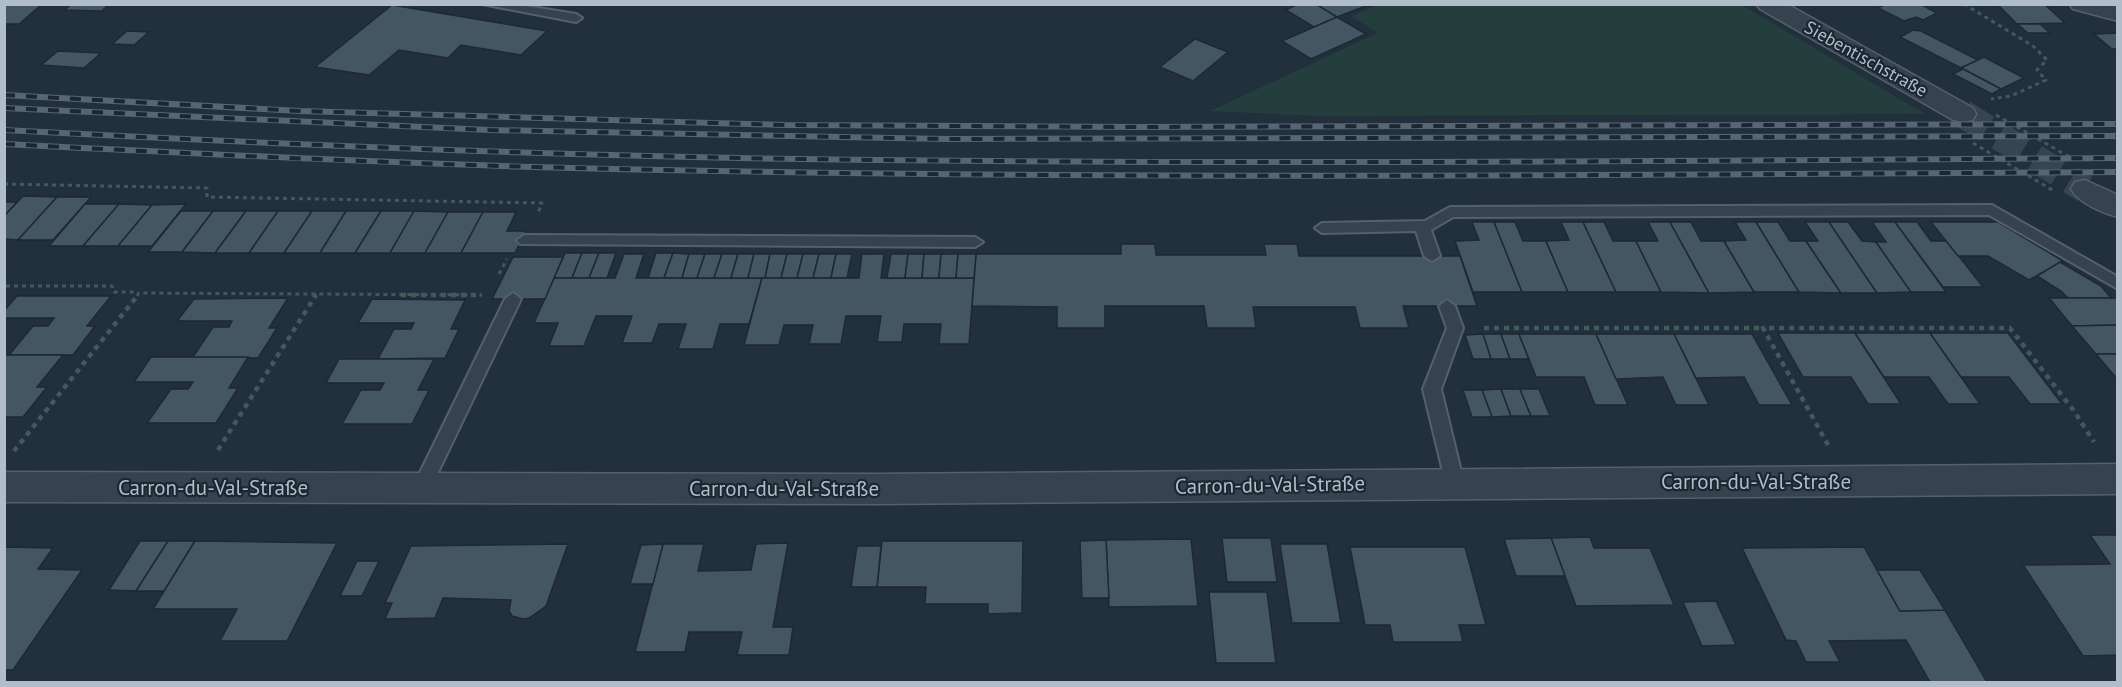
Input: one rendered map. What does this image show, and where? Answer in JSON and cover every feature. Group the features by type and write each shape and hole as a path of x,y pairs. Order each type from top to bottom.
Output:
{"street":[{"name":"Siebentischstraße","path":"1768,4 1973,107"},
{"path":"2080,4 2118,14"},
{"path":"2085,189 2118,208"},
{"name":"Carron-du-Val-Straße","path":"8,471 193,489 422,487 887,489 2118,478"}],"lane":[{"path":"488,4 576,18"},
{"path":"1322,228 1428,226 1450,212 1992,210 2118,284"},
{"path":"1422,226 1432,256"},
{"path":"525,240 975,242"},
{"path":"535,256 542,240"},
{"path":"422,487 513,299"},
{"path":"1447,306 1455,328 1432,389 1455,483"}],"path":[{"path":"1964,4 2033,46 2047,60 2037,70 2046,80 2011,96 1973,107"},
{"path":"4,184 207,188 207,197 542,203 525,240"},
{"path":"6,286 112,286 114,292 488,295"},
{"path":"8,471 139,292"},
{"path":"193,489 317,293"},
{"path":"1455,328 2010,328 2098,446"},
{"path":"1762,328 1848,481"}],"green space":[{"path":"1740,4 1925,114 1318,116 1210,111 1378,33 1351,16 1379,5"}],"building":[{"path":"4,4 42,4 19,24 4,24"},
{"path":"71,4 109,4 102,11 65,10"},
{"path":"1298,4 1316,4 1337,17 1314,27 1286,10"},
{"path":"1316,4 1371,4 1337,17"},
{"path":"1886,4 1920,4 1937,13 1923,20 1916,17 1904,21 1878,8"},
{"path":"1997,4 2044,4 2065,23 2017,24"},
{"path":"392,5 547,31 521,55 461,45 448,58 399,50 369,75 315,67"},
{"path":"1337,17 1366,34 1311,59 1282,41"},
{"path":"2017,24 2040,24 2050,33 2028,33"},
{"path":"1913,30 1921,31 1978,60 1961,68 1900,37"},
{"path":"127,31 149,32 134,45 112,44"},
{"path":"2118,33 2118,49 2112,49 2094,34"},
{"path":"1195,39 1228,52 1193,81 1160,67"},
{"path":"58,51 101,53 84,68 41,65"},
{"path":"1984,57 2024,78 2001,89 1961,68"},
{"path":"1963,69 2001,89 1992,94 1953,74"},
{"path":"23,196 57,197 18,240 4,239 4,216"},
{"path":"57,197 91,197 53,240 18,240"},
{"path":"4,202 17,202 4,216"},
{"path":"85,204 119,204 83,246 49,246"},
{"path":"119,204 152,205 118,246 83,246"},
{"path":"186,204 152,246 118,246 152,205"},
{"path":"181,211 213,211 182,252 148,252"},
{"path":"213,211 246,211 215,253 182,252"},
{"path":"246,211 278,211 249,253 215,253"},
{"path":"278,211 312,211 284,253 249,253"},
{"path":"312,211 346,211 320,253 284,253"},
{"path":"346,211 381,211 355,253 320,253"},
{"path":"381,211 414,211 390,253 355,253"},
{"path":"414,211 448,212 425,253 390,253"},
{"path":"448,212 483,212 461,253 425,253"},
{"path":"483,212 516,212 507,231 526,231 515,253 461,253"},
{"path":"1472,222 1494,222 1522,292 1473,292 1455,241 1479,240"},
{"path":"1494,222 1515,222 1523,241 1546,241 1568,292 1522,292"},
{"path":"1561,222 1583,222 1616,292 1568,292 1546,241 1569,240"},
{"path":"1583,222 1604,222 1613,241 1636,241 1661,292 1616,292"},
{"path":"1648,222 1670,222 1709,293 1661,292 1636,241 1658,241"},
{"path":"1670,222 1691,222 1701,241 1724,241 1754,292 1709,293"},
{"path":"1735,222 1756,222 1799,292 1754,292 1724,241 1746,240"},
{"path":"1756,222 1778,222 1790,241 1806,241 1841,293 1799,292"},
{"path":"1805,222 1829,222 1877,293 1841,293 1806,241 1818,241"},
{"path":"1829,222 1848,222 1862,241 1876,242 1911,292 1877,293"},
{"path":"1872,222 1895,222 1946,292 1911,292 1876,242 1886,242"},
{"path":"1895,222 1917,222 1931,241 1947,241 1983,287 1943,287"},
{"path":"1931,222 1998,222 2063,261 2029,280 1988,256 1958,256"},
{"path":"1121,244 1155,244 1156,255 1266,255 1264,244 1297,244 1299,256 1460,256 1477,306 1403,306 1409,328 1360,328 1355,307 1253,307 1256,328 1207,328 1204,306 1105,306 1105,328 1057,328 1057,307 972,306 976,254 1121,254"},
{"path":"565,253 582,253 572,278 554,278"},
{"path":"582,253 599,253 589,278 572,278"},
{"path":"599,253 616,253 607,278 589,278"},
{"path":"656,253 673,253 664,278 648,278"},
{"path":"673,253 689,254 682,278 664,278"},
{"path":"624,254 644,254 636,278 762,278 749,324 720,324 713,349 678,349 686,324 659,324 652,343 622,343 632,316 596,316 584,346 549,346 558,323 534,323 554,278 615,278"},
{"path":"689,254 705,254 697,278 682,278"},
{"path":"705,254 722,254 714,278 697,278"},
{"path":"722,254 738,254 731,278 714,278"},
{"path":"738,254 754,254 748,278 731,278"},
{"path":"754,254 770,254 765,278 748,278"},
{"path":"770,254 787,254 781,278 765,278"},
{"path":"787,254 803,254 797,278 781,278"},
{"path":"803,254 819,254 813,278 797,278"},
{"path":"819,254 836,254 831,278 813,278"},
{"path":"836,254 852,254 847,278 831,278"},
{"path":"862,254 884,254 881,278 974,278 969,344 939,344 941,324 904,324 902,342 877,342 881,316 846,316 841,344 809,344 813,325 784,325 779,345 744,345 762,278 859,278"},
{"path":"891,254 908,254 905,278 887,278"},
{"path":"908,254 924,254 922,278 905,278"},
{"path":"924,254 941,254 939,278 922,278"},
{"path":"941,254 958,254 956,278 939,278"},
{"path":"958,254 976,254 974,278 956,278"},
{"path":"513,257 563,257 545,299 492,299"},
{"path":"2060,262 2101,286 2111,298 2068,298 2037,276"},
{"path":"17,296 111,296 87,326 95,326 73,355 9,355 33,326 48,326 54,318 4,318 4,311"},
{"path":"288,298 269,328 277,328 258,358 193,357 213,327 229,327 232,321 177,321 194,299"},
{"path":"2049,298 2118,298 2118,325 2072,326"},
{"path":"372,299 465,300 451,329 459,329 445,358 378,359 394,329 411,329 414,323 358,323"},
{"path":"2118,325 2118,354 2096,354 2072,326"},
{"path":"1778,333 1855,333 1901,404 1868,404 1851,377 1803,377"},
{"path":"1855,333 1930,333 1980,404 1948,404 1929,377 1884,377"},
{"path":"1930,333 2008,333 2062,404 2030,404 2009,377 1961,377"},
{"path":"1483,334 1501,334 1510,359 1491,359"},
{"path":"1483,334 1491,359 1473,359 1465,335"},
{"path":"1501,334 1519,334 1529,359 1510,359"},
{"path":"1519,334 1596,334 1628,405 1595,405 1584,377 1536,377"},
{"path":"1596,334 1674,334 1709,405 1676,405 1663,377 1616,379"},
{"path":"1674,334 1752,334 1792,405 1759,405 1744,377 1696,378"},
{"path":"2096,354 2118,354 2118,380"},
{"path":"4,355 63,355 37,387 47,387 23,417 4,417"},
{"path":"151,357 248,357 229,388 238,388 216,423 147,423 171,389 188,389 193,382 134,382"},
{"path":"339,359 434,359 418,390 429,390 412,424 342,424 361,390 380,390 384,383 326,383"},
{"path":"1501,389 1511,416 1492,417 1482,390"},
{"path":"1501,389 1520,389 1531,416 1511,416"},
{"path":"1520,389 1539,389 1550,416 1531,416"},
{"path":"1463,390 1482,390 1492,417 1472,417"},
{"path":"2090,535 2118,535 2118,655 2083,656 2023,565 2110,564"},
{"path":"1590,537 1594,548 1650,548 1674,605 1576,606 1551,538"},
{"path":"1222,538 1271,538 1277,582 1227,582"},
{"path":"1551,538 1565,576 1516,576 1504,539"},
{"path":"1191,539 1198,606 1109,607 1106,540"},
{"path":"1106,540 1109,598 1082,598 1080,541"},
{"path":"140,541 168,541 136,591 109,590"},
{"path":"168,541 195,541 164,591 136,591"},
{"path":"195,541 337,543 287,641 220,641 237,609 153,609"},
{"path":"882,541 1023,541 1022,613 988,614 988,604 925,604 926,587 877,587"},
{"path":"788,543 773,627 793,627 789,655 737,655 742,632 689,632 685,652 635,652 663,544 704,544 698,571 751,570 756,544"},
{"path":"568,544 546,606 529,618 512,616 509,611 511,600 443,598 435,618 385,619 392,603 385,603 411,546"},
{"path":"663,544 653,584 630,584 641,545"},
{"path":"1280,544 1327,544 1341,623 1292,623"},
{"path":"857,546 881,546 877,587 851,587"},
{"path":"4,547 53,548 38,569 82,570 13,670 4,670"},
{"path":"1350,547 1465,547 1486,625 1459,625 1463,642 1393,642 1390,625 1365,625"},
{"path":"1864,547 1900,611 1945,610 1987,682 1930,682 1906,640 1829,641 1840,662 1806,662 1796,641 1786,640 1742,548"},
{"path":"357,561 379,561 362,596 340,596"},
{"path":"1877,570 1920,570 1945,610 1900,611"},
{"path":"1209,592 1267,592 1276,663 1216,663"},
{"path":"1716,601 1736,645 1702,646 1683,602"}],"tunnel":[{"path":"1963,114 2085,189"}],"railway":[{"path":"4,95 300,111 784,125 1135,127 2118,124"},
{"path":"4,108 489,130 946,139 2118,136"},
{"path":"4,130 402,148 800,159 1295,162 2118,158"},
{"path":"4,144 469,165 930,174 1326,176 2118,172"}]}
